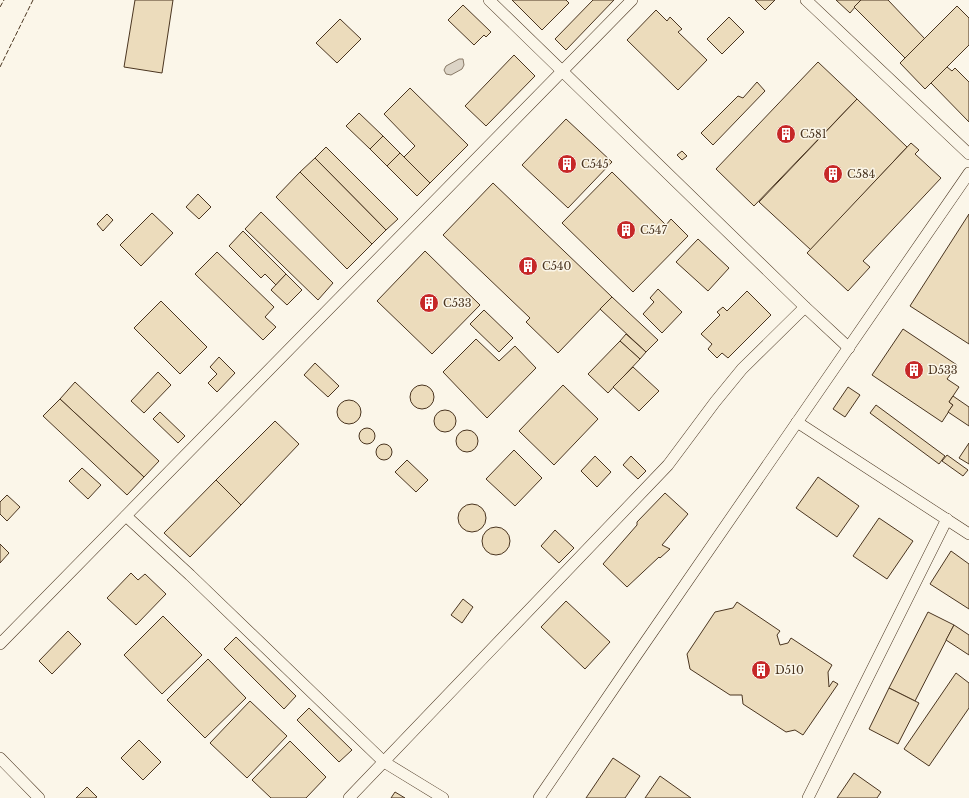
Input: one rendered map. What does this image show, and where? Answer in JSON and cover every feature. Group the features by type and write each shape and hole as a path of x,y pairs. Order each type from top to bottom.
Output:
{"street":[{"path":"489,0 849,348"},
{"path":"0,644 632,0"},
{"path":"806,0 969,154"},
{"path":"539,798 969,173"},
{"path":"349,798 668,465 715,402 742,369 805,307"},
{"path":"797,422 969,534"},
{"path":"126,516 190,575 384,762 443,798"},
{"path":"808,798 947,520"},
{"path":"0,758 39,798"}],"shaded area":[{"path":"459,59 463,59 464,65 462,69 451,75 446,74 444,70 446,66"}],"building":[{"path":"135,0 173,0 162,73 124,67"},
{"path":"512,0 566,0 569,3 542,30"},
{"path":"593,0 614,0 566,50 555,39"},
{"path":"755,0 775,0 765,10"},
{"path":"836,0 861,0 850,13"},
{"path":"861,0 888,0 925,39 905,58 854,7"},
{"path":"463,5 491,32 486,37 484,35 474,45 448,20"},
{"path":"957,6 969,18 969,45 925,89 900,63"},
{"path":"656,10 667,21 670,17 682,29 678,32 707,60 678,90 627,40"},
{"path":"729,17 744,32 722,54 707,39"},
{"path":"340,19 361,39 337,63 316,43"},
{"path":"514,55 535,76 486,126 465,106"},
{"name":"C581","path":"818,62 857,99 754,206 716,169"},
{"path":"947,67 952,71 955,68 969,82 969,122 931,83"},
{"path":"757,82 765,91 713,145 701,133 738,96 743,98"},
{"path":"410,88 468,145 430,183 404,157 415,146 384,114"},
{"name":"C584","path":"857,99 907,147 811,250 759,202"},
{"path":"359,113 383,136 370,149 346,126"},
{"name":"C545","path":"566,119 612,162 568,208 522,165"},
{"path":"383,136 400,153 387,166 370,149"},
{"name":"C584","path":"911,143 919,150 915,154 941,178 863,261 870,267 848,291 807,253"},
{"path":"326,147 398,219 386,230 315,158"},
{"path":"682,151 687,156 682,160 677,155"},
{"path":"400,153 430,183 417,196 387,166"},
{"path":"315,158 386,230 372,244 300,172"},
{"path":"300,172 372,244 347,269 276,197"},
{"name":"C547","path":"612,172 666,225 671,219 688,236 633,292 562,223"},
{"name":"C540","path":"493,183 612,297 558,353 526,322 530,318 443,235"},
{"path":"198,194 211,207 199,219 186,207"},
{"path":"261,212 333,283 318,300 245,229"},
{"path":"152,213 173,233 141,266 120,245"},
{"path":"107,214 113,220 103,231 97,224"},
{"path":"969,214 969,344 910,306"},
{"path":"243,231 286,274 276,285 265,274 261,278 229,246"},
{"path":"698,239 729,268 708,291 676,262"},
{"name":"C533","path":"425,251 480,305 432,354 377,301"},
{"path":"217,252 274,307 265,317 276,327 263,340 195,274"},
{"path":"286,274 302,290 287,305 271,290"},
{"path":"658,289 682,312 662,333 643,314 654,302 650,298"},
{"path":"747,291 771,315 728,358 722,353 717,358 708,349 712,344 701,334 720,315 717,312 723,307 727,311"},
{"path":"612,297 658,340 646,352 600,309"},
{"path":"161,301 207,347 180,374 134,328"},
{"path":"484,310 513,338 499,352 470,324"},
{"name":"D533","path":"903,329 957,365 947,379 959,387 949,402 953,405 942,422 872,375"},
{"path":"626,334 646,352 640,359 620,341"},
{"path":"476,339 499,361 515,346 536,368 487,418 443,372"},
{"path":"620,341 640,359 608,393 588,374"},
{"path":"219,357 235,373 217,392 208,383 217,374 210,367"},
{"path":"315,363 339,386 328,397 304,375"},
{"path":"633,367 659,391 639,411 613,387"},
{"path":"158,372 171,385 144,413 131,401"},
{"path":"75,382 159,461 144,477 60,399"},
{"path":"422,385 431,388 434,397 431,406 422,409 413,406 410,397 413,388"},
{"path":"563,385 598,419 554,465 519,431"},
{"path":"848,387 860,395 845,417 833,409"},
{"path":"953,396 969,407 969,426 948,412 953,405 949,402"},
{"path":"60,399 144,477 127,495 43,416"},
{"path":"349,400 358,403 361,412 358,421 349,424 340,421 337,412 340,403"},
{"path":"876,405 945,456 939,464 870,413"},
{"path":"445,410 453,413 456,421 453,429 445,432 437,429 434,421 437,413"},
{"path":"160,412 185,436 178,443 153,419"},
{"path":"275,421 299,444 241,505 216,480"},
{"path":"364,428 370,428 375,433 373,442 370,444 364,444 359,439 359,433"},
{"path":"467,430 475,433 478,441 475,449 467,452 459,449 456,441 459,433"},
{"path":"969,443 969,464 959,458"},
{"path":"381,444 387,444 392,449 390,458 387,460 381,460 376,455 376,449"},
{"path":"514,450 542,478 515,506 486,479"},
{"path":"947,455 968,470 963,476 942,461"},
{"path":"595,456 611,472 597,487 581,471"},
{"path":"631,456 646,471 638,479 623,465"},
{"path":"407,460 428,480 416,492 395,472"},
{"path":"82,468 101,485 88,499 69,481"},
{"path":"818,477 859,506 837,537 796,508"},
{"path":"216,480 241,505 190,557 164,533"},
{"path":"665,493 688,514 662,545 670,549 660,558 659,557 627,587 603,564 637,525 637,522"},
{"path":"7,495 20,507 7,521 0,514 0,502"},
{"path":"472,504 482,508 486,518 482,528 472,532 462,528 458,518 462,508"},
{"path":"879,518 913,541 887,579 853,556"},
{"path":"496,527 506,531 510,541 506,551 496,555 486,551 482,541 486,531"},
{"path":"555,530 574,548 559,563 541,546"},
{"path":"0,544 9,553 0,563"},
{"path":"951,551 969,564 969,609 930,584"},
{"path":"131,573 138,580 145,574 166,594 136,625 107,598"},
{"path":"463,599 473,607 462,623 451,615"},
{"path":"566,601 610,642 585,669 541,627"},
{"name":"D510","path":"737,602 780,631 777,635 780,645 788,643 791,638 832,665 828,672 829,687 833,681 838,684 803,735 795,730 786,732 743,704 742,695 730,695 690,669 687,654 715,612 733,608"},
{"path":"928,612 954,625 915,701 889,688"},
{"path":"163,616 202,655 162,694 124,655"},
{"path":"954,625 969,635 969,655 946,640"},
{"path":"68,631 81,644 52,674 39,661"},
{"path":"236,637 296,696 284,709 224,649"},
{"path":"208,659 246,698 205,738 167,700"},
{"path":"956,673 969,683 969,708 929,766 904,749"},
{"path":"889,688 919,703 898,744 869,729"},
{"path":"250,701 287,736 247,778 210,743"},
{"path":"309,708 352,750 339,762 297,720"},
{"path":"139,740 161,762 143,780 121,758"},
{"path":"290,741 326,777 306,798 271,798 252,780"},
{"path":"613,758 640,776 625,798 586,798"},
{"path":"854,773 881,792 877,798 837,798"},
{"path":"660,776 691,798 645,798"},
{"path":"87,787 97,797 76,798"},
{"path":"395,792 405,798 391,798"}],"fence":[{"path":"0,7 4,0"},
{"path":"0,67 33,0"}],"place":[{"name":"C581","path":"786,134"},
{"name":"C545","path":"567,164"},
{"name":"C584","path":"833,174"},
{"name":"C547","path":"626,230"},
{"name":"C540","path":"528,266"},
{"name":"C533","path":"429,303"},
{"name":"D533","path":"914,370"},
{"name":"D510","path":"761,670"}]}
